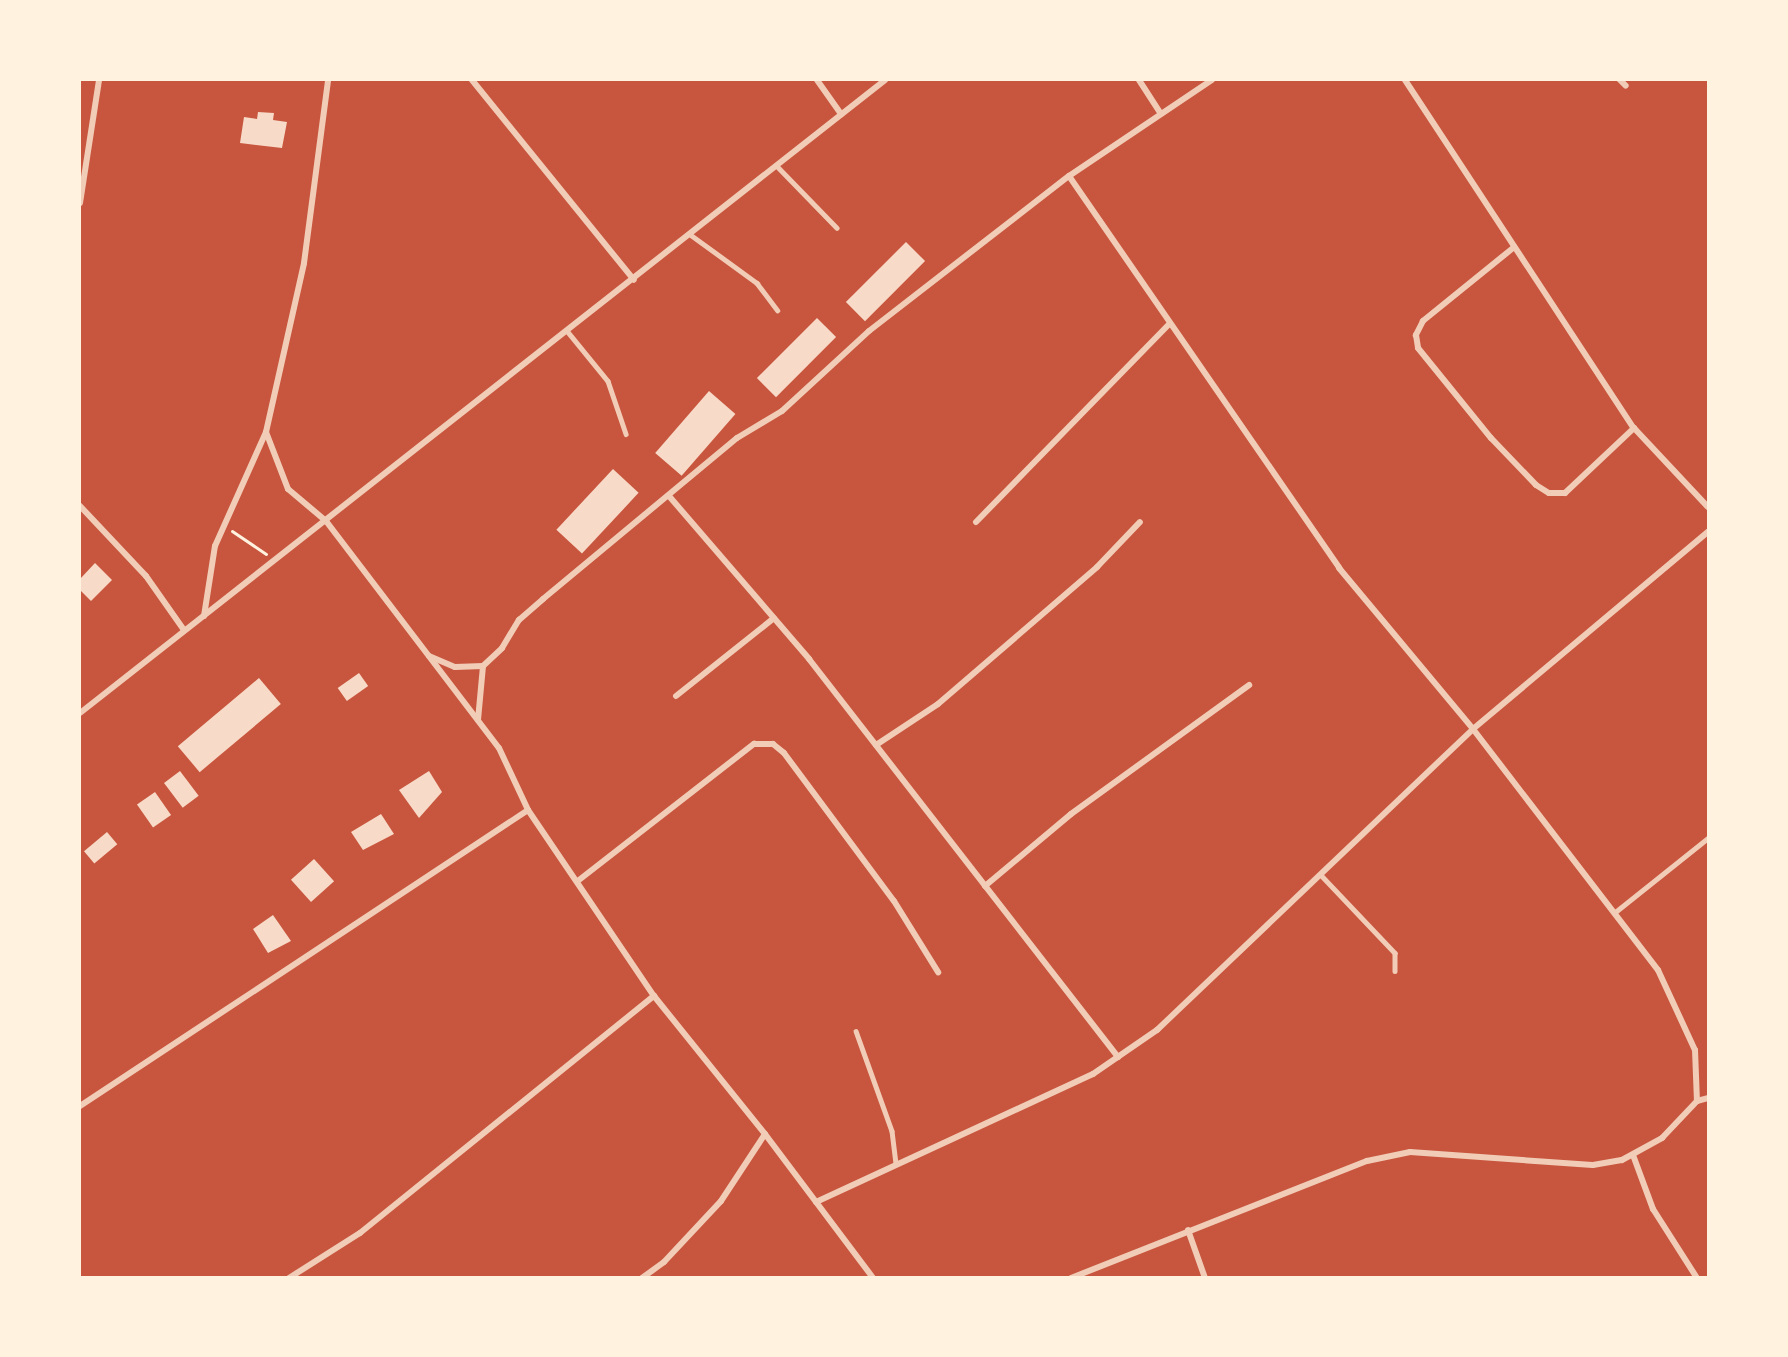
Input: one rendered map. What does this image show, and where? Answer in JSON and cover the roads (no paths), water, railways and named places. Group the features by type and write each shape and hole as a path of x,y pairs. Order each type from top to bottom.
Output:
{"street":[{"path":"80,203 99,80"},
{"path":"204,616 215,546 266,432 304,263 328,80"},
{"path":"472,80 634,280"},
{"path":"817,80 841,114"},
{"path":"80,713 568,332 885,80"},
{"path":"1139,80 1161,114"},
{"path":"478,720 483,666 502,648 519,620 737,438 782,411 869,331 1069,176 1212,80"},
{"path":"1405,80 1513,249 1634,428 1708,507"},
{"path":"1620,80 1626,86"},
{"path":"1069,176 1169,324 1340,568 1473,729 1658,970 1695,1050 1697,1101"},
{"path":"1513,249 1423,321 1416,335 1418,348 1491,438 1536,485 1549,493 1565,493 1634,428"},
{"path":"976,522 1169,324"},
{"path":"266,432 288,489 326,521 499,748 528,810 579,880 654,996 765,1134 873,1278"},
{"path":"669,496 774,618 876,745 1118,1057"},
{"path":"80,506 146,576 184,630"},
{"path":"876,745 938,704 1097,567 1140,522"},
{"path":"816,1202 896,1162 1093,1074 1157,1030 1322,876 1473,729 1708,532"},
{"path":"676,696 774,618"},
{"path":"428,655 455,667 483,666"},
{"path":"985,886 1071,814 1248,685"},
{"path":"579,880 754,744 773,744 784,753 894,901 938,972"},
{"path":"80,1106 528,810"},
{"path":"289,1278 360,1233 654,996"},
{"path":"1071,1278 1367,1161 1410,1152 1593,1165 1633,1155 1662,1138 1697,1101 1708,1098"},
{"path":"642,1278 664,1262 721,1201 765,1134"},
{"path":"1633,1155 1653,1209 1697,1278"},
{"path":"1188,1230 1205,1278"}],"lane":[{"path":"777,165 837,228"},
{"path":"691,235 757,283 777,310"},
{"path":"568,332 608,381 626,434"},
{"path":"1614,913 1708,838"},
{"path":"1322,876 1395,953 1395,971"},
{"path":"856,1031 892,1131 896,1162"}]}
